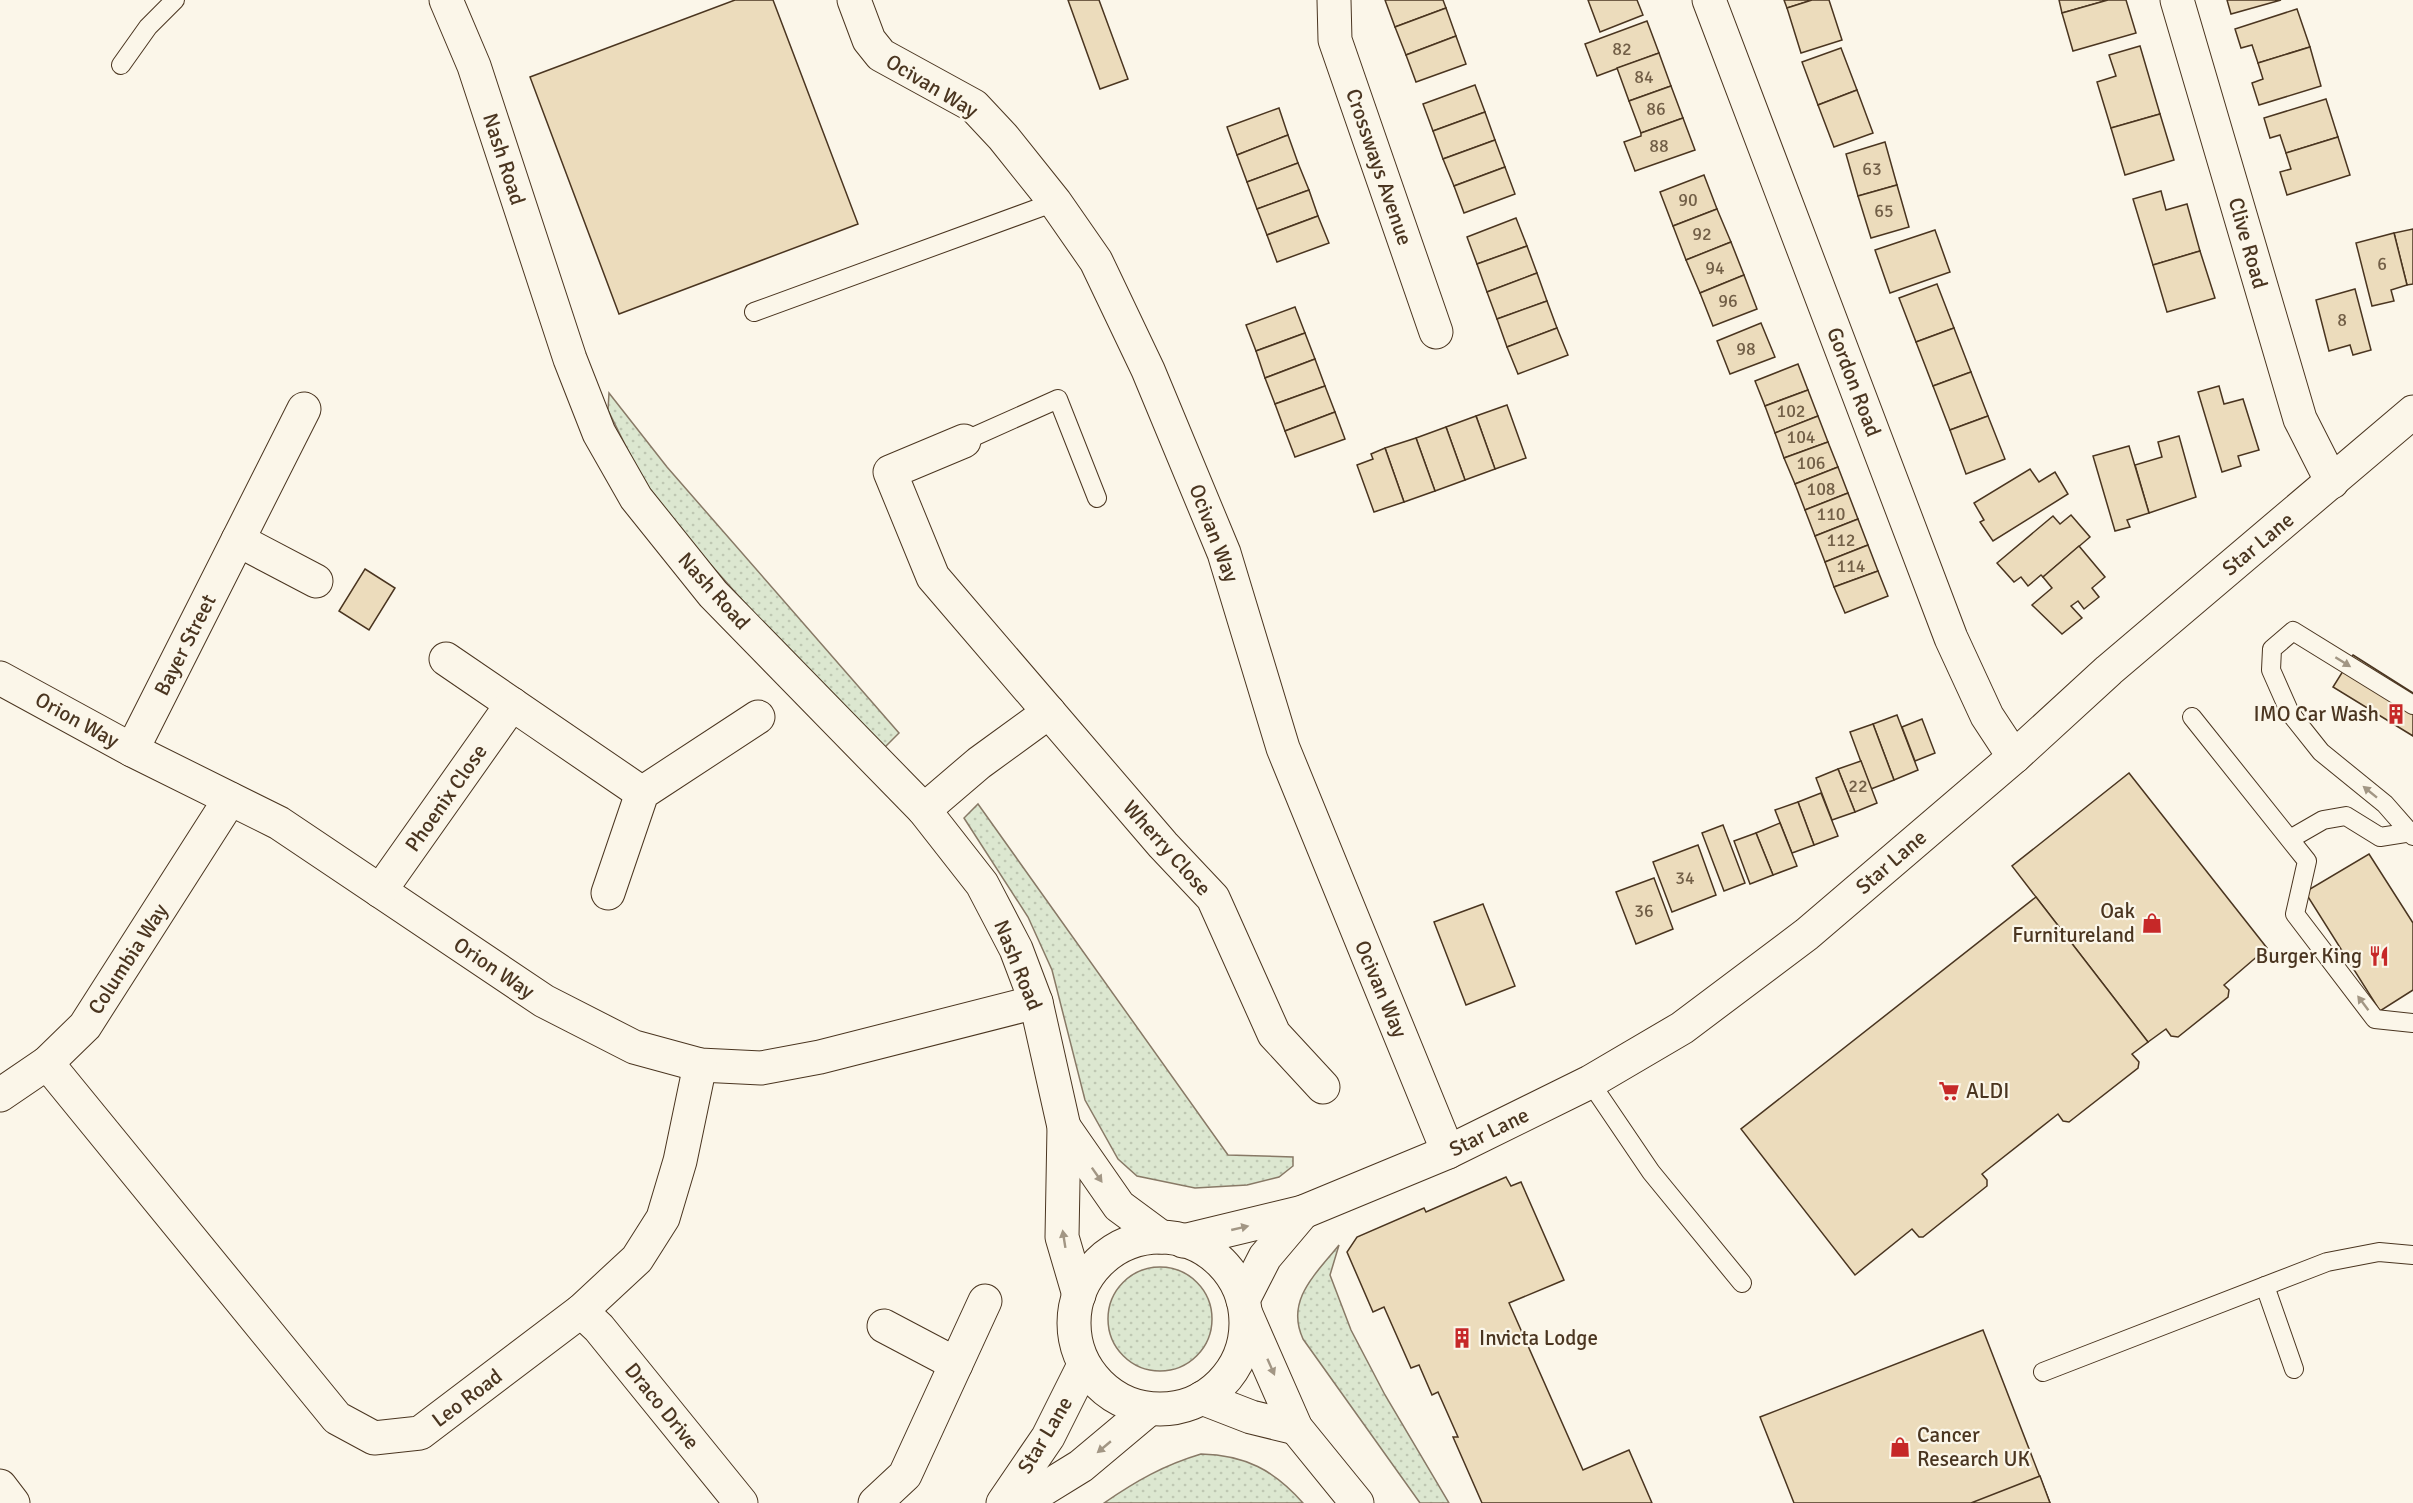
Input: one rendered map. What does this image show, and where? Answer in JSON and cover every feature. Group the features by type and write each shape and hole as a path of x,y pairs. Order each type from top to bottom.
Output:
{"street":[{"name":"Nash Road","path":"446,0 474,66 570,358 599,433 636,498 713,594 924,810 982,884 1016,948 1036,1002 1064,1127 1062,1237 1078,1295"},
{"name":"Ocivan Way","path":"855,0 869,40 881,55 974,106 1003,137 1055,202 1096,261 1148,370 1224,553 1283,747 1448,1152"},
{"name":"Crossways Avenue","path":"1334,0 1335,40 1436,332"},
{"name":"Gordon Road","path":"1709,0 1951,638 1986,716 2014,757"},
{"name":"Clive Road","path":"2177,0 2300,419 2332,482"},
{"name":"Bayer Street","path":"132,750 304,409"},
{"name":"Star Lane","path":"1172,1239 1303,1212 1448,1152 1590,1082 1682,1028 1807,934 2014,757 2109,670 2413,412"},
{"name":"Wherry Close","path":"964,441 890,472 933,577 1163,845 1213,898 1274,1034 1323,1087"},
{"path":"238,540 316,580"},
{"path":"446,659 642,793"},
{"name":"Orion Way","path":"0,678 132,750 279,823 544,1001 634,1047 700,1065 771,1066 820,1057 1036,1002"},
{"name":"Phoenix Close","path":"380,891 512,704"},
{"path":"924,810 979,763 1049,712"},
{"path":"608,893 642,793 758,717"},
{"name":"Columbia Way","path":"0,1095 47,1063 85,1026 230,799"},
{"name":"Leo Road","path":"47,1063 337,1418 374,1438 420,1433 581,1311 637,1259 663,1218 680,1161 700,1065"},
{"name":"Nash Road","path":"1064,1127 1119,1206 1172,1239"},
{"name":"Star Lane","path":"1245,1307 1265,1257 1303,1212"},
{"path":"1245,1307 1245,1339 1237,1362 1222,1383 1202,1398 1167,1410 1149,1409 1123,1401 1101,1386 1084,1365 1076,1343 1074,1327 1078,1295 1091,1271 1110,1253 1134,1241 1172,1239 1210,1253 1231,1273 1296,1428 1357,1503"},
{"path":"875,1503 905,1475 985,1301"},
{"name":"Draco Drive","path":"581,1311 599,1328 741,1503"},
{"path":"884,1326 956,1364"},
{"name":"Star Lane","path":"1003,1503 1048,1437 1084,1365"},
{"path":"1202,1398 1251,1417 1296,1428"},
{"name":"Star Lane","path":"1021,1503 1081,1466 1149,1409"},
{"path":"0,1486 13,1503"}],"lane":[{"path":"121,64 148,27 175,0"},
{"path":"754,312 1055,202"},
{"path":"964,441 1058,399 1097,498"},
{"path":"2413,705 2293,631 2272,649 2271,670 2290,713 2321,752 2385,804 2413,834"},
{"path":"2192,717 2307,861 2295,914 2375,1019 2413,1023"},
{"path":"2290,839 2323,820 2346,816 2380,837 2413,834"},
{"path":"1590,1082 1651,1172 1742,1283"},
{"path":"2043,1371 2327,1262 2379,1252 2413,1255"},
{"path":"2265,1286 2294,1369"}],"green space":[{"path":"609,393 667,467 899,733 885,747 838,708 680,530 641,477 608,410"},
{"path":"978,804 1228,1155 1293,1157 1293,1166 1279,1177 1247,1185 1195,1188 1137,1176 1118,1159 1085,1100 1052,970 1028,917 964,818"},
{"path":"1339,1245 1330,1275 1351,1330 1385,1395 1449,1503 1420,1503 1303,1339 1298,1325 1300,1300 1313,1277"},
{"path":"1160,1267 1180,1271 1197,1282 1208,1299 1212,1319 1208,1339 1197,1356 1180,1367 1160,1371 1140,1367 1123,1356 1112,1339 1108,1319 1112,1299 1123,1282 1140,1271"},
{"path":"1201,1454 1231,1457 1258,1466 1292,1491 1303,1503 1104,1503 1151,1474"}],"building":[{"path":"735,0 773,0 858,224 619,314 530,77"},
{"path":"1068,0 1099,0 1128,79 1100,89"},
{"path":"1385,0 1443,0 1446,8 1395,27"},
{"path":"1588,0 1637,0 1643,15 1600,32"},
{"path":"1784,0 1812,0 1787,8"},
{"path":"1812,0 1829,0 1842,40 1801,53 1787,8"},
{"path":"2059,0 2108,0 2062,13"},
{"path":"2108,0 2126,0 2136,33 2073,51 2062,13"},
{"path":"2227,0 2281,0 2231,14"},
{"path":"1446,8 1456,36 1406,55 1395,27"},
{"path":"2297,9 2310,47 2258,63 2252,45 2241,48 2235,29"},
{"path":"1647,21 1659,53 1597,76 1585,44"},
{"path":"1456,36 1466,64 1416,82 1406,55"},
{"path":"2140,46 2160,114 2111,128 2097,82 2116,76 2109,55"},
{"path":"2310,47 2321,86 2259,105 2252,83 2263,79 2258,63"},
{"path":"1841,48 1857,90 1818,105 1802,62"},
{"path":"1659,53 1671,86 1629,101 1617,68"},
{"path":"1475,85 1485,112 1433,131 1423,104"},
{"path":"1671,86 1683,118 1641,133 1629,101"},
{"path":"1857,90 1873,133 1834,147 1818,105"},
{"path":"2326,99 2338,137 2286,153 2280,135 2270,138 2264,118"},
{"path":"1279,108 1288,135 1237,155 1227,127"},
{"path":"1485,112 1495,140 1443,159 1433,131"},
{"path":"2160,114 2174,160 2125,175 2111,128"},
{"path":"1683,118 1695,150 1635,171 1624,142 1641,136 1641,133"},
{"path":"1288,135 1298,163 1247,182 1237,155"},
{"path":"2338,137 2350,175 2287,195 2280,172 2291,169 2286,153"},
{"path":"1495,140 1505,167 1454,186 1443,159"},
{"path":"1885,142 1897,185 1858,196 1846,154"},
{"path":"1298,163 1309,190 1257,209 1247,182"},
{"path":"1505,167 1515,194 1464,213 1454,186"},
{"path":"1704,175 1717,209 1673,226 1660,192"},
{"path":"1897,185 1909,227 1871,238 1858,196"},
{"path":"1309,190 1318,216 1267,235 1257,209"},
{"path":"2161,191 2166,210 2187,204 2200,251 2153,265 2133,199"},
{"path":"1717,209 1731,242 1686,260 1673,226"},
{"path":"1318,216 1329,243 1277,262 1267,235"},
{"path":"1516,218 1527,246 1477,264 1467,237"},
{"path":"2413,229 2413,284 2407,285 2394,233"},
{"path":"1935,230 1950,272 1890,293 1875,250"},
{"path":"2394,233 2407,285 2391,290 2394,301 2372,306 2356,243"},
{"path":"1731,242 1744,275 1700,293 1686,260"},
{"path":"1527,246 1537,273 1487,292 1477,264"},
{"path":"2200,251 2215,298 2167,312 2153,265"},
{"path":"1537,273 1547,301 1497,319 1487,292"},
{"path":"1744,275 1757,309 1713,326 1700,293"},
{"path":"1937,284 1954,328 1916,342 1899,298"},
{"path":"2355,289 2371,350 2353,355 2350,345 2329,351 2316,300"},
{"path":"1547,301 1557,328 1507,347 1497,319"},
{"path":"1295,307 1305,333 1256,351 1246,325"},
{"path":"1761,323 1775,357 1730,374 1717,341"},
{"path":"1557,328 1568,355 1518,374 1507,347"},
{"path":"1954,328 1971,372 1933,386 1916,342"},
{"path":"1305,333 1315,359 1265,378 1256,351"},
{"path":"1315,359 1325,386 1275,404 1265,378"},
{"path":"1798,364 1808,390 1765,406 1755,381"},
{"path":"1971,372 1988,416 1950,430 1933,386"},
{"path":"1325,386 1335,412 1285,431 1275,404"},
{"path":"2219,386 2224,404 2243,399 2259,450 2238,456 2241,466 2222,472 2198,392"},
{"path":"1808,390 1818,416 1775,433 1765,406"},
{"path":"1507,405 1526,458 1495,469 1476,416"},
{"path":"1335,412 1345,439 1295,457 1285,431"},
{"path":"1476,416 1495,469 1465,480 1446,427"},
{"path":"1818,416 1828,442 1784,458 1775,433"},
{"path":"1988,416 2005,459 1966,474 1950,430"},
{"path":"1446,427 1465,480 1435,491 1416,438"},
{"path":"2179,436 2196,497 2149,513 2135,465 2162,457 2158,442"},
{"path":"1416,438 1435,491 1404,502 1385,448"},
{"path":"1828,442 1838,467 1795,484 1784,458"},
{"path":"2129,446 2149,513 2127,520 2130,527 2115,531 2093,456"},
{"path":"1385,448 1404,502 1374,512 1357,465 1373,459 1371,454"},
{"path":"1838,467 1848,493 1805,510 1795,484"},
{"path":"2030,469 2039,482 2055,472 2068,494 1993,541 1980,522 1984,520 1974,503"},
{"path":"1848,493 1858,519 1815,536 1805,510"},
{"path":"2071,515 2090,537 2043,577 2041,575 2028,586 2021,577 2014,582 1997,563 2053,516 2060,524"},
{"path":"1858,519 1868,545 1825,562 1815,536"},
{"path":"1868,545 1878,571 1834,587 1825,562"},
{"path":"2079,546 2105,577 2092,588 2099,597 2084,609 2078,601 2071,606 2082,618 2062,634 2032,605 2052,588 2043,577"},
{"path":"365,569 395,588 369,630 339,611"},
{"path":"1878,571 1888,596 1845,613 1834,587"},
{"name":"IMO Car Wash","path":"2353,655 2413,693 2413,736 2333,687"},
{"path":"1897,715 1918,770 1894,780 1873,724"},
{"path":"1922,719 1935,753 1915,761 1902,727"},
{"path":"1873,724 1894,780 1871,789 1850,732"},
{"path":"1861,761 1877,803 1855,812 1838,769"},
{"path":"1838,769 1855,812 1832,820 1816,778"},
{"name":"Oak Furnitureland","path":"2129,773 2267,948 2224,985 2229,990 2228,997 2178,1037 2171,1036 2166,1029 2148,1042 2012,866"},
{"path":"1821,793 1838,836 1814,845 1798,802"},
{"path":"1798,802 1814,845 1792,853 1775,810"},
{"path":"1780,823 1797,866 1773,875 1756,833"},
{"path":"1723,825 1745,883 1724,891 1702,833"},
{"path":"1756,833 1773,875 1750,884 1734,841"},
{"path":"1698,845 1716,895 1672,912 1653,862"},
{"name":"Burger King","path":"2369,854 2413,923 2413,990 2380,1011 2305,892"},
{"path":"1654,878 1673,929 1636,944 1616,892"},
{"name":"ALDI","path":"2036,897 2148,1042 2132,1054 2139,1062 2138,1068 2069,1122 2063,1121 2058,1114 1982,1174 1987,1180 1987,1186 1923,1237 1919,1237 1912,1229 1855,1275 1741,1129"},
{"path":"1483,904 1515,986 1466,1005 1434,922"},
{"name":"Invicta Lodge","path":"1506,1177 1511,1186 1521,1182 1564,1280 1509,1303 1583,1470 1629,1450 1652,1503 1482,1503 1453,1437 1458,1437 1438,1392 1432,1395 1419,1365 1411,1368 1384,1307 1373,1312 1347,1252 1357,1237 1424,1208 1426,1212"},
{"path":"1983,1330 2050,1503 1794,1503 1760,1417"},
{"path":"2040,1476 2050,1503 1971,1503"}],"place":[{"name":"IMO Car Wash","path":"2396,714"},
{"name":"Oak Furnitureland","path":"2152,923"},
{"name":"Burger King","path":"2379,956"},
{"name":"ALDI","path":"1949,1091"},
{"name":"Invicta Lodge","path":"1462,1338"},
{"name":"Cancer Research UK","path":"1900,1447"}]}
